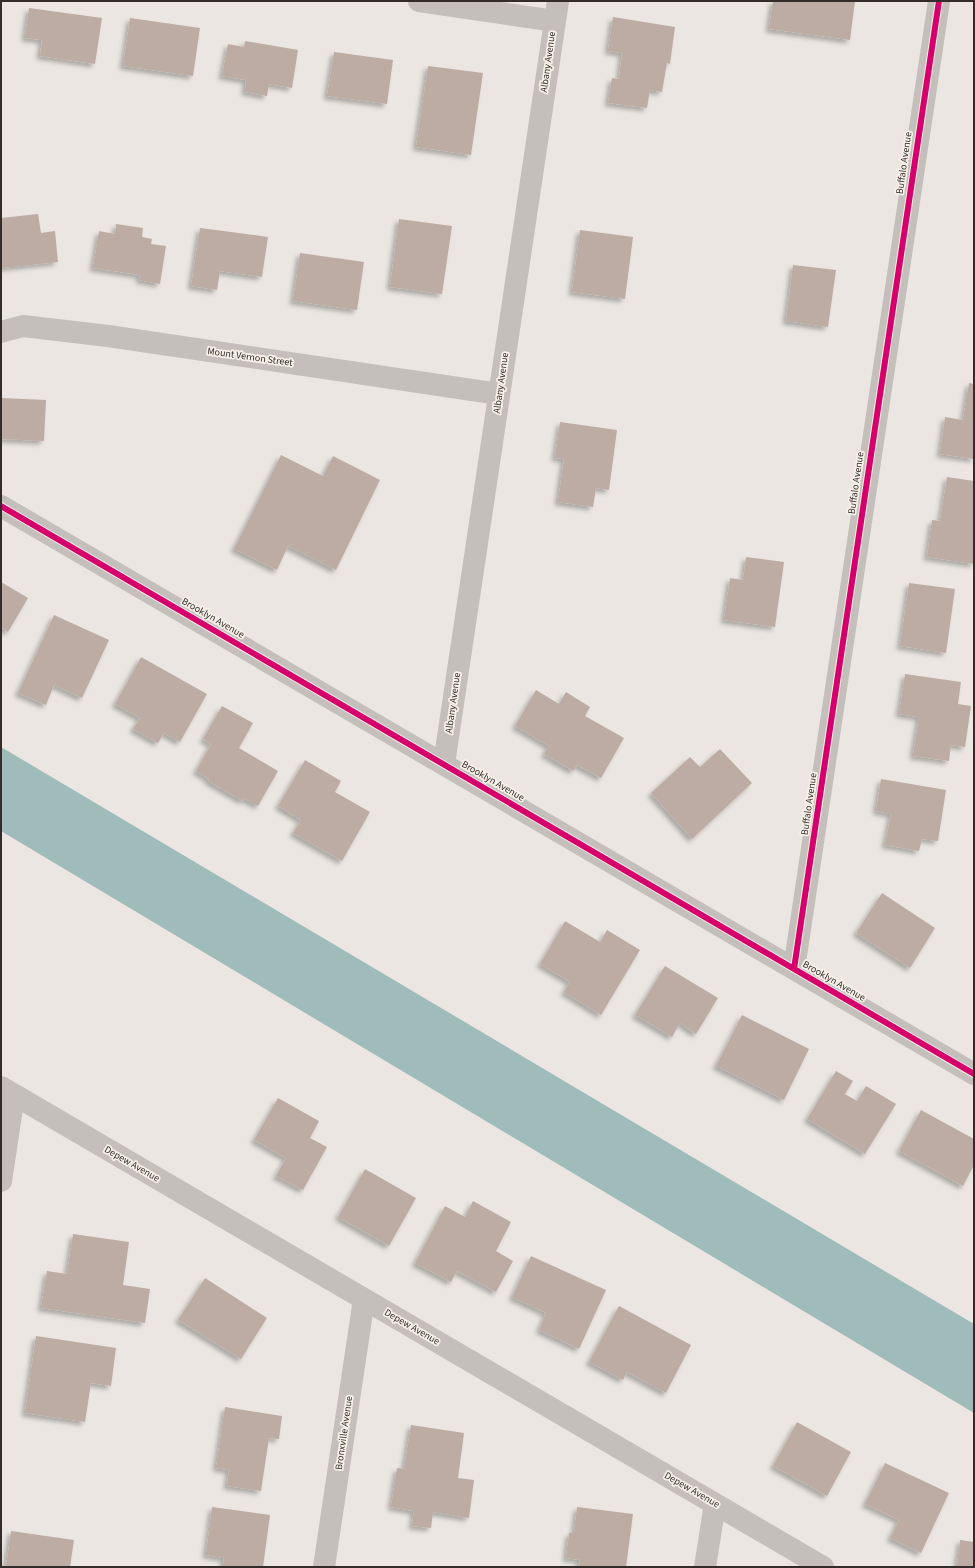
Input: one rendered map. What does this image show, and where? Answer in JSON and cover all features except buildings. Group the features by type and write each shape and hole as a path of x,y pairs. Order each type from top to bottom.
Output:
{"street":[{"path":"419,1 556,11"},
{"name":"Buffalo Avenue","path":"794,969 939,1"},
{"name":"Albany Avenue","path":"444,764 556,11"},
{"name":"Mount Vernon Street","path":"1,332 23,326 108,336 499,394"},
{"name":"Brooklyn Avenue","path":"1,506 974,1074"},
{"path":"1,1181 7,1091"},
{"name":"Depew Avenue","path":"7,1091 823,1567"},
{"name":"Bronxville Avenue","path":"324,1567 364,1299"},
{"path":"705,1567 715,1504"}],"water":[{"path":"1,747 974,1324 974,1413 1,831"}],"cycle path":[{"path":"794,969 939,1"},
{"path":"1,506 974,1074"}]}
